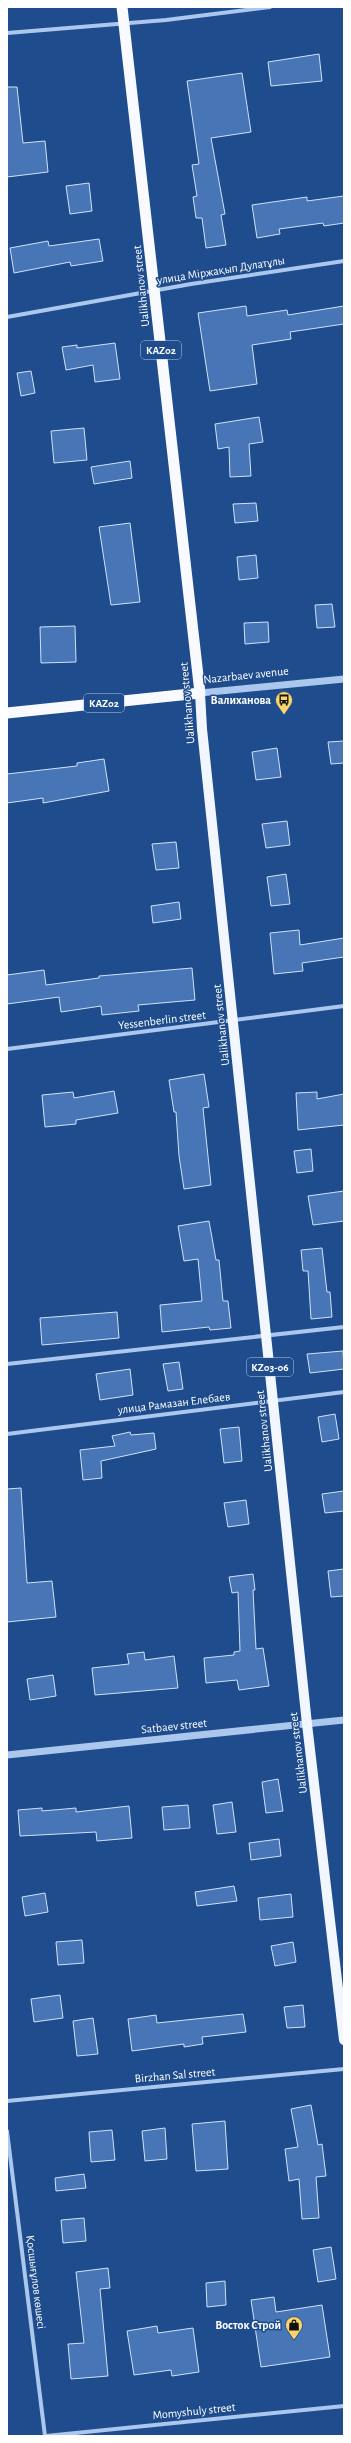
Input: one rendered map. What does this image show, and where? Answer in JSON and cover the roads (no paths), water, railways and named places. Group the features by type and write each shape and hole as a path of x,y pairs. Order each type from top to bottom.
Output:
{"highway":[{"name":"Ualikhanov street","path":"122,7 200,693"},
{"name":"Nazarbaev avenue","path":"7,713 200,693"}],"main road":[{"name":"Ualikhanov street","path":"200,693 202,729 307,1724 344,2040"}],"street":[{"path":"7,33 270,7"},
{"name":"улица Міржақып Дулатұлы","path":"7,316 344,261"},
{"name":"Nazarbaev avenue","path":"200,693 344,679"},
{"name":"Yessenberlin street","path":"7,1049 344,1006"},
{"path":"7,1364 344,1327"},
{"name":"улица Рамазан Елебаев","path":"7,1434 344,1392"},
{"name":"Satbaev street","path":"7,1755 344,1720"},
{"name":"Birzhan Sal street","path":"7,2101 344,2069"},
{"name":"Қосшығұлов көшесі","path":"7,2131 45,2436"},
{"name":"Momyshuly street","path":"45,2436 344,2406"}],"place":[{"name":"Валиханова","path":"284,715"},
{"name":"Восток Строй","path":"294,2340"}]}
